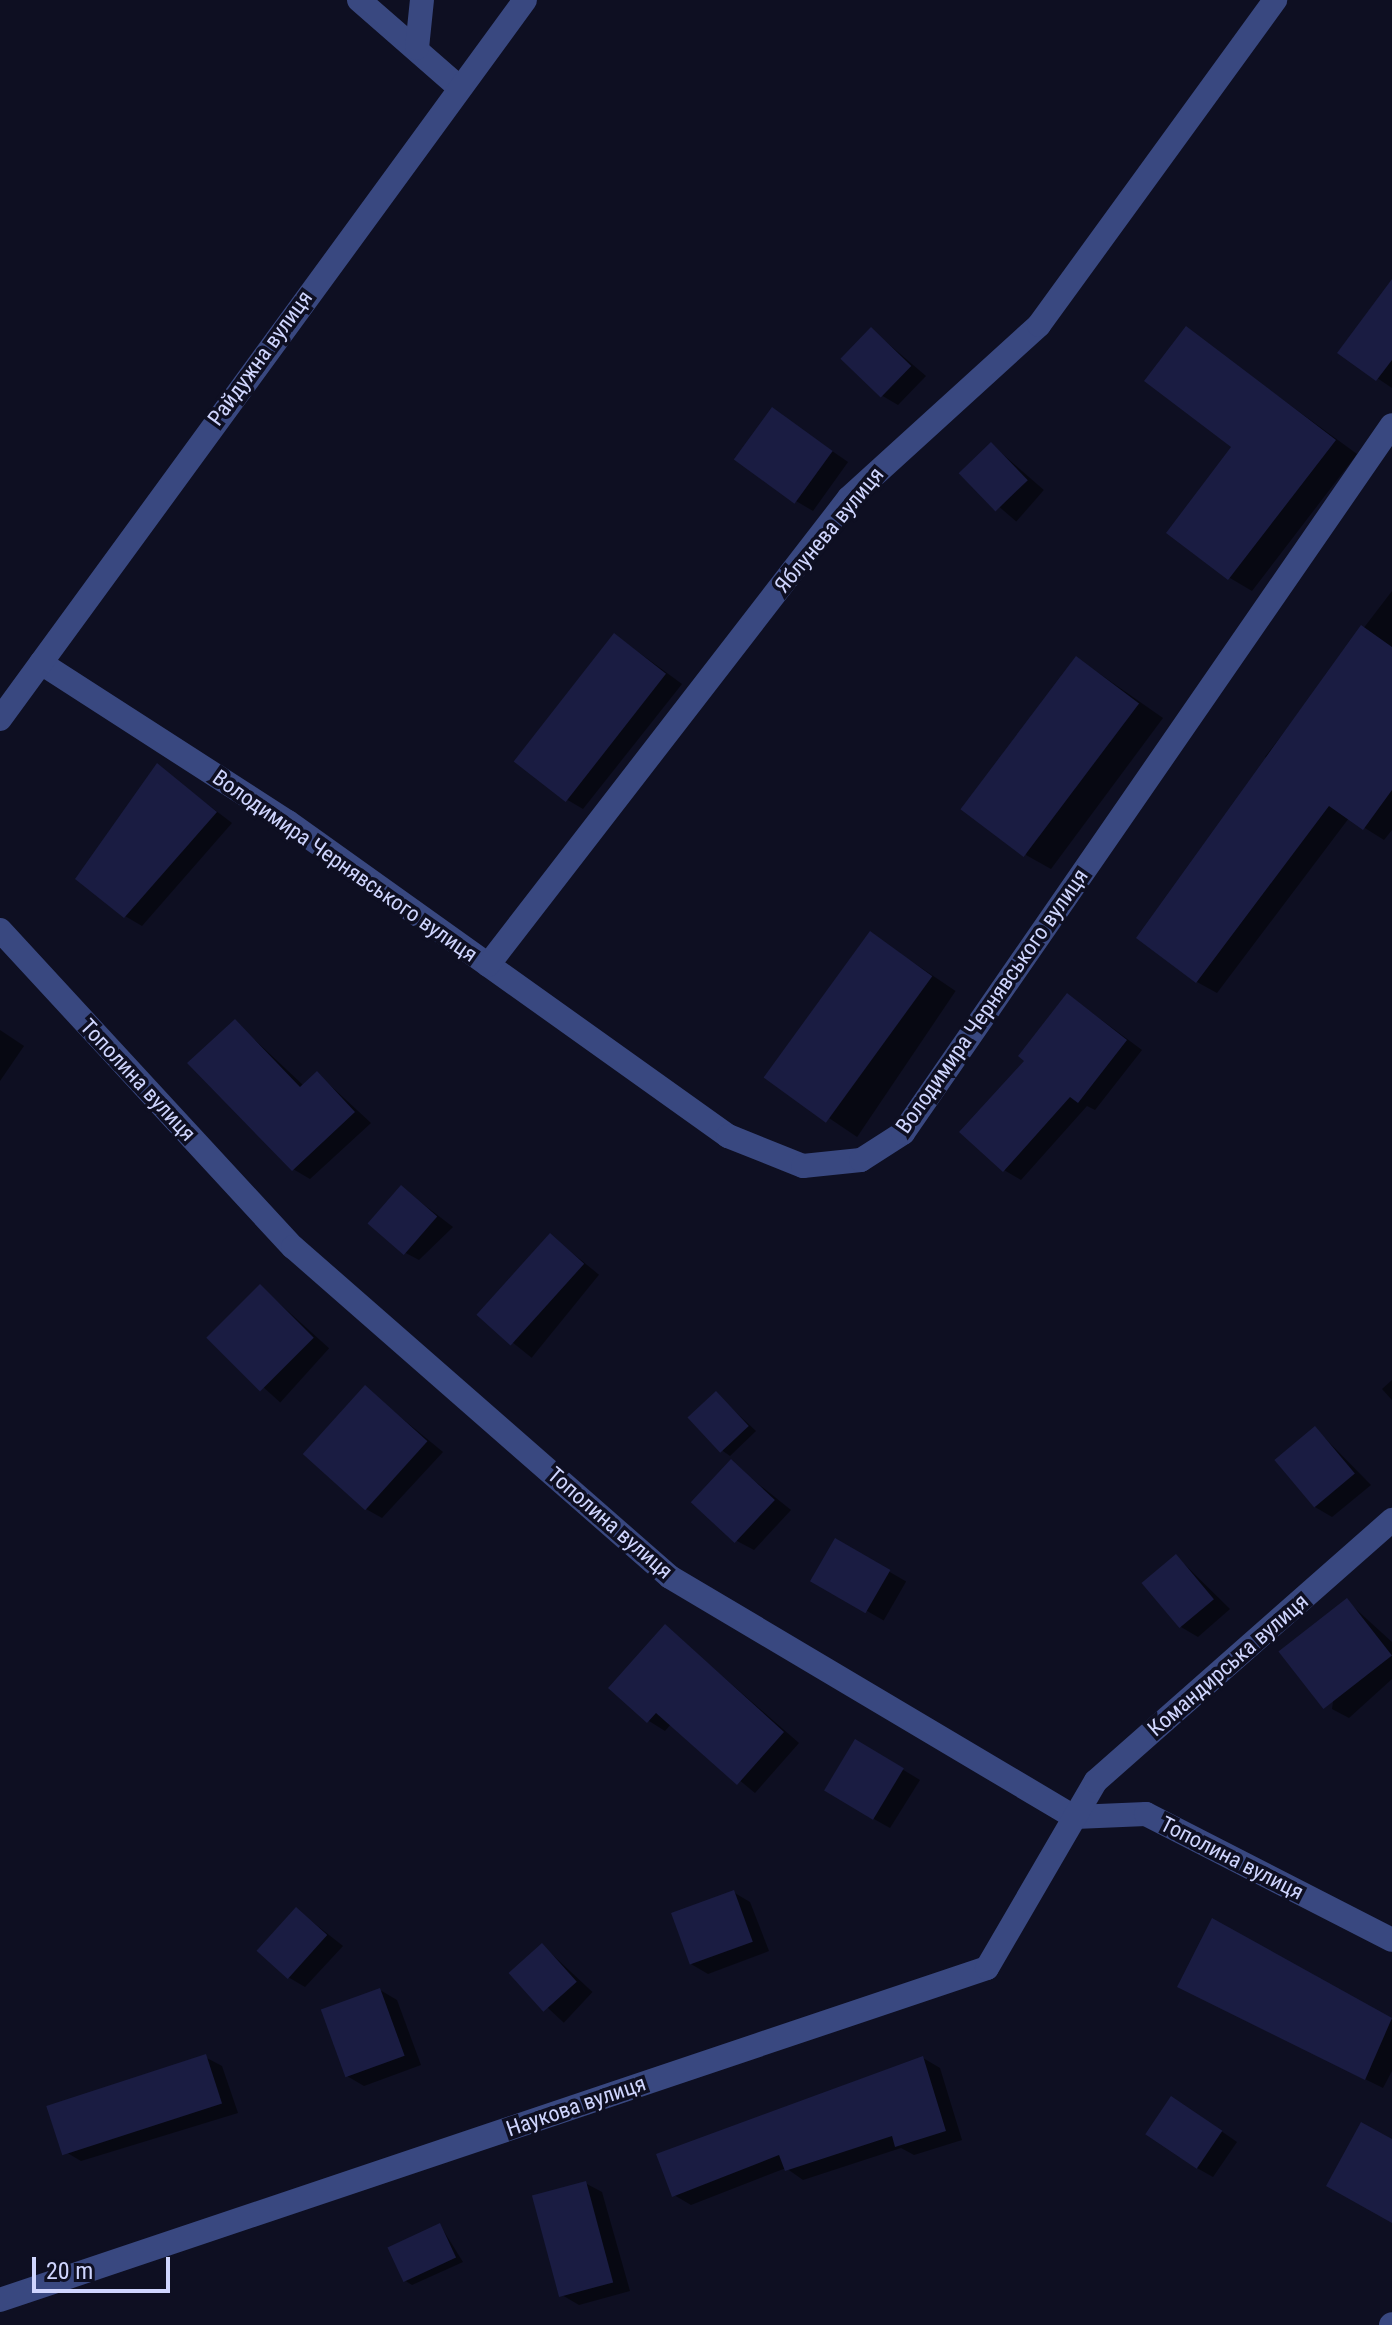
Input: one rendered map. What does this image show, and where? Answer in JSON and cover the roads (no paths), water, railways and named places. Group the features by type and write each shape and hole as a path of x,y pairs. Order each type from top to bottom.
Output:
{"street":[{"path":"359,0 460,88"},
{"path":"417,48 422,0"},
{"name":"Райдужна вулиця","path":"0,719 525,0"},
{"name":"Яблунева вулиця","path":"488,965 849,498 1039,325 1275,0"},
{"name":"Володимира Чернявського вулиця","path":"41,663 288,822 728,1136 803,1166 861,1160 903,1133 1392,425"},
{"name":"Тополина вулиця","path":"0,930 293,1247 670,1577 1075,1817 1146,1814 1392,1940"},
{"name":"Командирська вулиця","path":"1075,1817 1096,1781 1392,1520"},
{"name":"Наукова вулиця","path":"0,2300 987,1968 1075,1817"}]}
